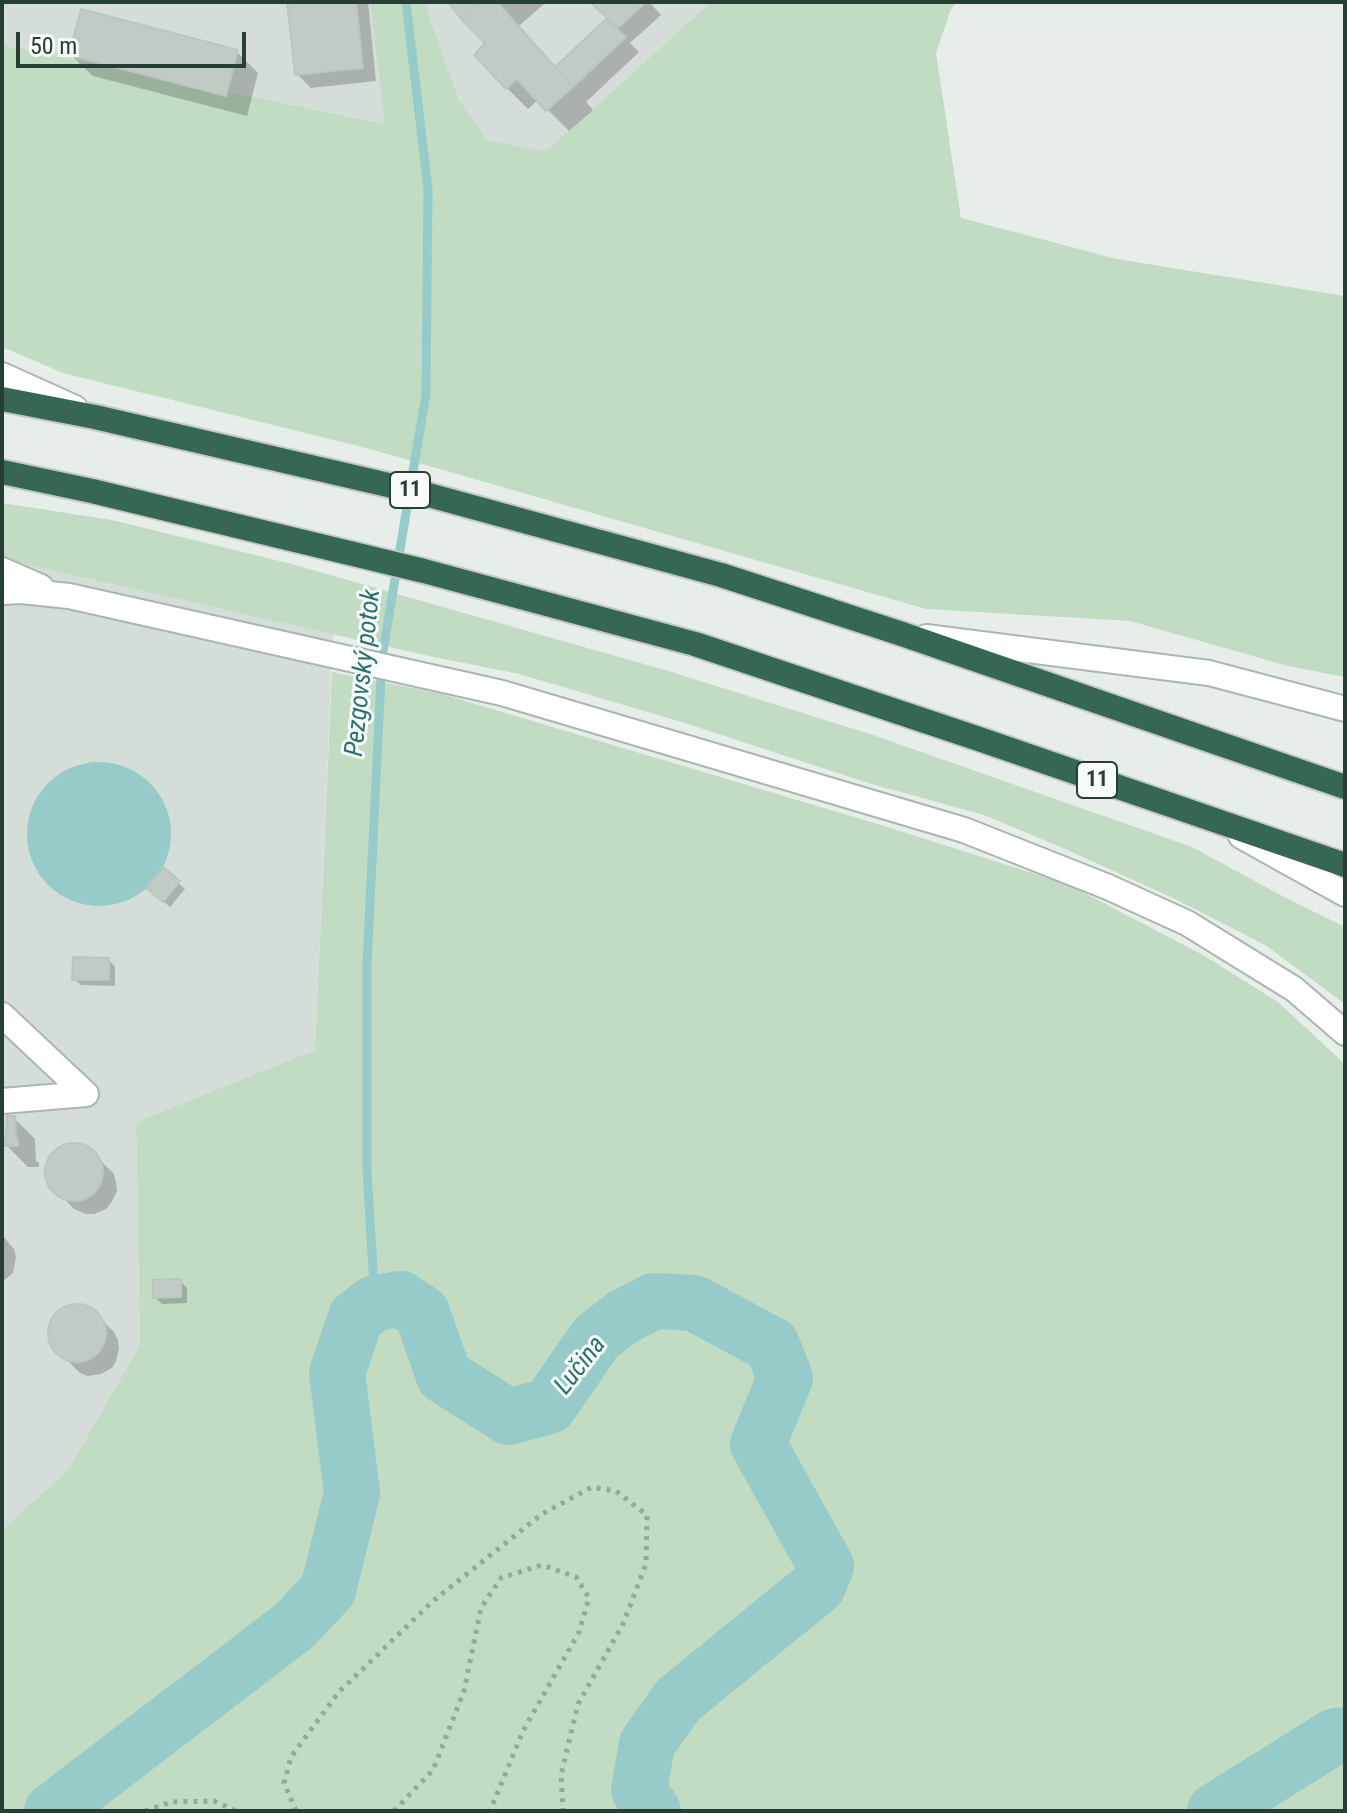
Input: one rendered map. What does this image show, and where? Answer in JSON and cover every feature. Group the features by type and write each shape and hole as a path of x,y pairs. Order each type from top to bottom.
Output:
{"highway":[{"name":"11","path":"2,399 95,417 414,491 721,575 1345,787"},
{"name":"11","path":"2,472 424,571 695,644 1345,865"}],"lane":[{"path":"2,375 95,417"},
{"path":"2,570 54,593"},
{"path":"2,592 54,593 502,693 964,830 1108,887 1187,923 1294,989 1345,1033"},
{"path":"902,634 1209,673 1345,709"},
{"path":"1215,821 1345,894"},
{"path":"2,1015 86,1094 2,1101"}],"path":[{"path":"296,1811 284,1783 291,1757 338,1693 433,1601 542,1514 592,1487 616,1491 647,1515 646,1564 623,1624 578,1704 561,1775 563,1811"},
{"path":"394,1811 433,1770 464,1691 481,1608 501,1578 542,1565 576,1577 589,1598 579,1632 523,1731 490,1811"},
{"path":"145,1811 171,1802 214,1801 236,1811"}],"shaded area":[{"path":"2,2 370,2 386,124 2,45"},
{"path":"427,2 711,2 546,151 488,142 459,100 428,13"},
{"path":"2,559 333,634 315,1050 136,1122 140,1345 68,1470 2,1530"}],"green space":[{"path":"370,2 427,2 428,13 459,100 488,141 546,151 711,2 956,2 936,53 961,218 1117,259 1345,296 1345,677 1288,666 1130,621 926,609 370,449 63,373 2,347 2,45 385,124"},
{"path":"2,503 112,520 288,563 665,670 873,735 1192,847 1345,927 1345,1004 1265,945 1175,899 984,815 868,783 688,724 519,674 2,559"},
{"path":"332,672 442,694 1067,884 1203,955 1278,1002 1345,1064 1345,1811 2,1811 2,1530 68,1470 140,1345 136,1122 315,1050"}],"water":[{"path":"99,762 127,767 150,783 166,806 171,834 166,862 150,885 127,901 99,906 71,901 48,885 32,862 27,834 32,806 48,783 71,767"}],"building":[{"path":"287,2 356,2 363,68 295,75"},
{"path":"448,2 481,2 461,19"},
{"path":"481,2 497,2 573,87 546,111 517,79 506,89 474,55 485,43 461,19"},
{"path":"590,2 646,2 618,28"},
{"path":"81,9 238,50 226,96 69,55"},
{"path":"606,19 626,37 573,87 555,67"},
{"path":"163,867 180,881 163,902 146,888"},
{"path":"73,957 109,958 109,980 72,980"},
{"path":"7,1116 15,1116 18,1146 5,1146"},
{"path":"74,1143 85,1145 94,1152 101,1161 101,1183 94,1192 85,1199 74,1201 63,1199 54,1192 47,1183 45,1172 47,1161 54,1152 63,1145"},
{"path":"181,1279 181,1297 153,1298 153,1280"},
{"path":"77,1304 98,1312 106,1333 98,1354 77,1362 56,1354 48,1333 56,1312"}],"waterway":[{"name":"Pezgovský potok","path":"375,1303 367,1170 367,964 382,657 426,394 428,189 406,2"},
{"name":"Lučina","path":"52,1811 294,1626 328,1590 352,1493 337,1373 356,1317 375,1303 401,1299 422,1313 444,1376 509,1417 549,1406 596,1338 623,1317 654,1301 694,1303 772,1345 785,1378 758,1444 826,1566 818,1586 678,1700 647,1744 639,1790 653,1811"},
{"name":"Lučina","path":"1215,1811 1335,1736 1345,1735"}]}
